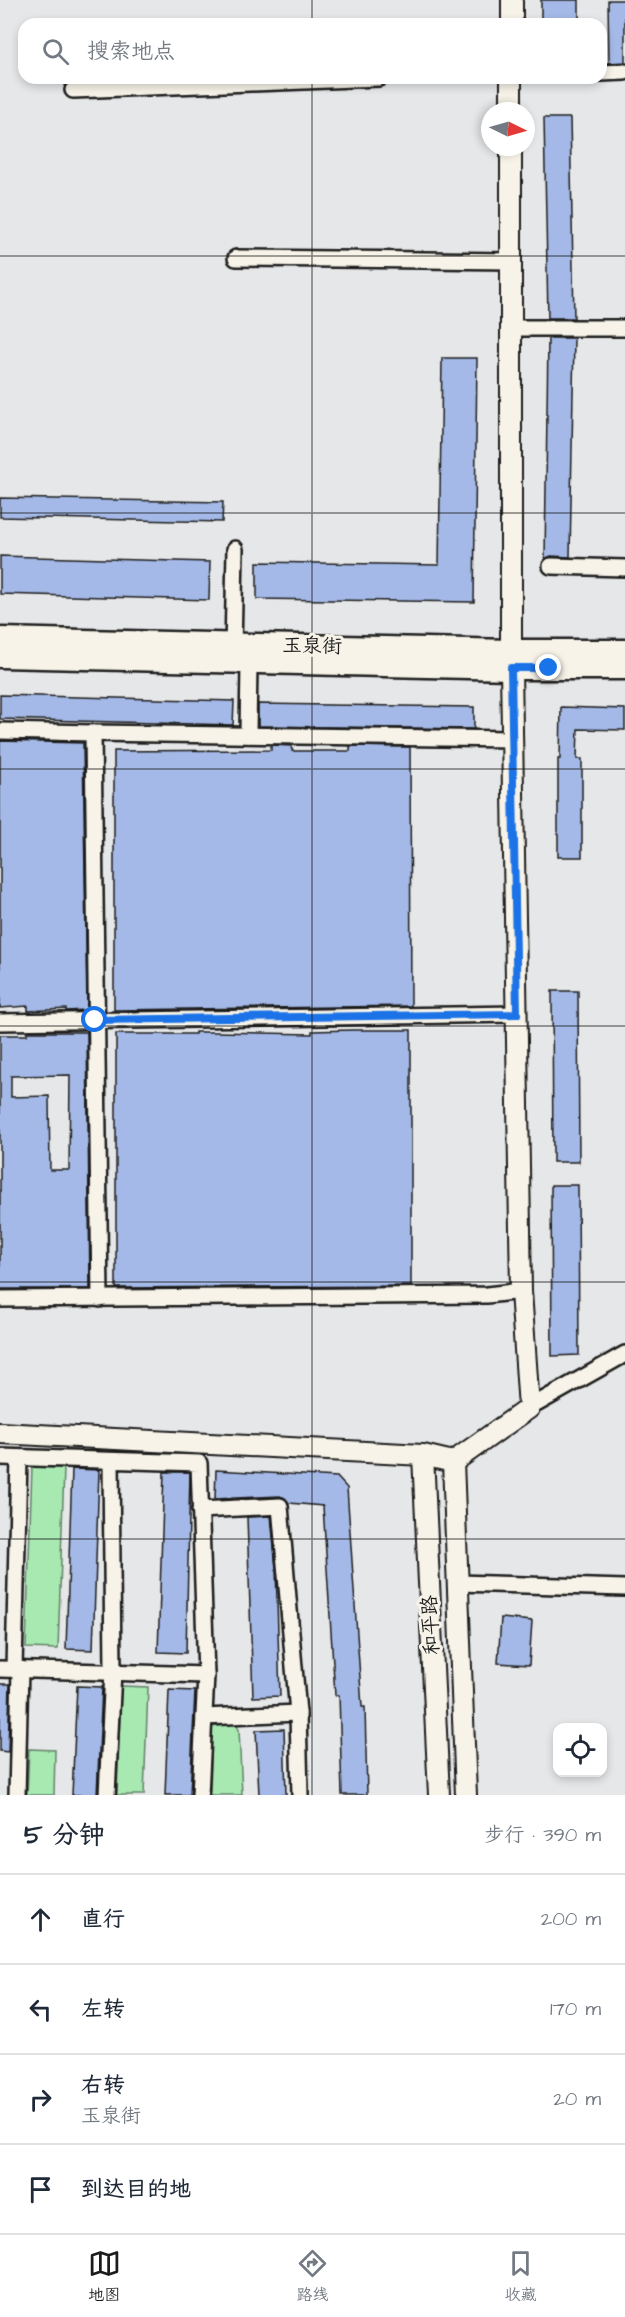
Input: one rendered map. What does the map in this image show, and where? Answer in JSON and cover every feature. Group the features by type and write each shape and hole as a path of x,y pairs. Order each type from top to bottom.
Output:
{"main road":[{"name":"玉泉街","path":"0,639 239,656"},
{"name":"玉泉街","path":"511,660 625,651"},
{"name":"玉泉街","path":"0,656 239,656 511,660 625,668"}],"street":[{"path":"512,0 512,18"},
{"path":"607,73 625,72"},
{"path":"73,90 226,84"},
{"path":"511,84 511,102"},
{"path":"511,156 512,739 521,1291 529,1408"},
{"path":"236,258 511,261"},
{"path":"511,328 625,328"},
{"path":"235,549 239,656 248,735"},
{"path":"551,566 625,568"},
{"path":"0,731 512,739"},
{"path":"93,733 100,1299"},
{"path":"0,1022 517,1014"},
{"path":"0,1299 487,1295 521,1291"},
{"path":"0,1433 423,1455 453,1462 529,1408 625,1354"},
{"name":"和平路","path":"423,1455 439,1795"},
{"path":"0,1458 198,1463 206,1675 200,1795"},
{"path":"17,1795 11,1669 19,1458"},
{"path":"107,1795 113,1671 111,1461"},
{"name":"和平路","path":"453,1462 466,1795"},
{"path":"200,1510 280,1506 298,1713 300,1795"},
{"path":"458,1583 625,1587"},
{"path":"11,1669 206,1675"},
{"path":"204,1717 298,1713"}],"green space":[{"path":"32,1467 64,1468 58,1649 26,1648"},
{"path":"121,1686 148,1687 144,1795 117,1795"},
{"path":"236,1723 239,1730 242,1795 210,1795 212,1727"},
{"path":"29,1749 55,1750 54,1795 27,1795"}],"building":[{"path":"541,0 579,0 579,18 541,18"},
{"path":"608,0 625,0 625,62 609,63"},
{"path":"544,118 570,118 574,318 548,318"},
{"path":"548,338 574,338 570,557 551,556 545,559"},
{"path":"442,358 477,358 474,602 257,599 257,562 439,565"},
{"path":"0,498 223,502 222,522 0,517"},
{"path":"0,556 210,562 209,600 0,594"},
{"path":"0,695 234,701 233,725 0,719"},
{"path":"258,704 474,707 474,729 258,726"},
{"path":"561,707 625,709 625,730 578,729 577,759 582,759 582,857 558,857 558,759 560,759"},
{"path":"0,741 83,743 87,1010 28,1011 28,1006 0,1008"},
{"path":"271,745 292,746 292,751 350,751 350,746 410,747 411,1006 114,1010 114,751 271,750"},
{"path":"552,991 578,991 579,1162 553,1162"},
{"path":"411,1030 411,1286 116,1288 116,1034 216,1032 312,1034 312,1031"},
{"path":"27,1032 87,1032 90,1289 0,1289 0,1035 27,1035","holes":["70,1075 69,1170 50,1170 49,1096 11,1097 11,1076"]},
{"path":"551,1185 578,1185 579,1355 552,1356"},
{"path":"72,1469 99,1470 93,1650 66,1649"},
{"path":"216,1470 337,1477 347,1488 362,1707 365,1707 367,1795 342,1795 339,1695 335,1695 323,1506 289,1503 280,1496 215,1499"},
{"path":"164,1472 190,1472 186,1653 158,1652"},
{"path":"271,1516 276,1569 280,1696 253,1697 247,1517"},
{"path":"501,1618 532,1621 529,1665 498,1663"},
{"path":"0,1684 10,1684 8,1752 0,1751"},
{"path":"77,1686 102,1687 97,1795 72,1795"},
{"path":"169,1690 195,1691 190,1795 165,1795"},
{"path":"284,1729 286,1795 259,1795 256,1730"}],"route":[{"path":"95,1020 517,1014 511,668 549,668"}]}
